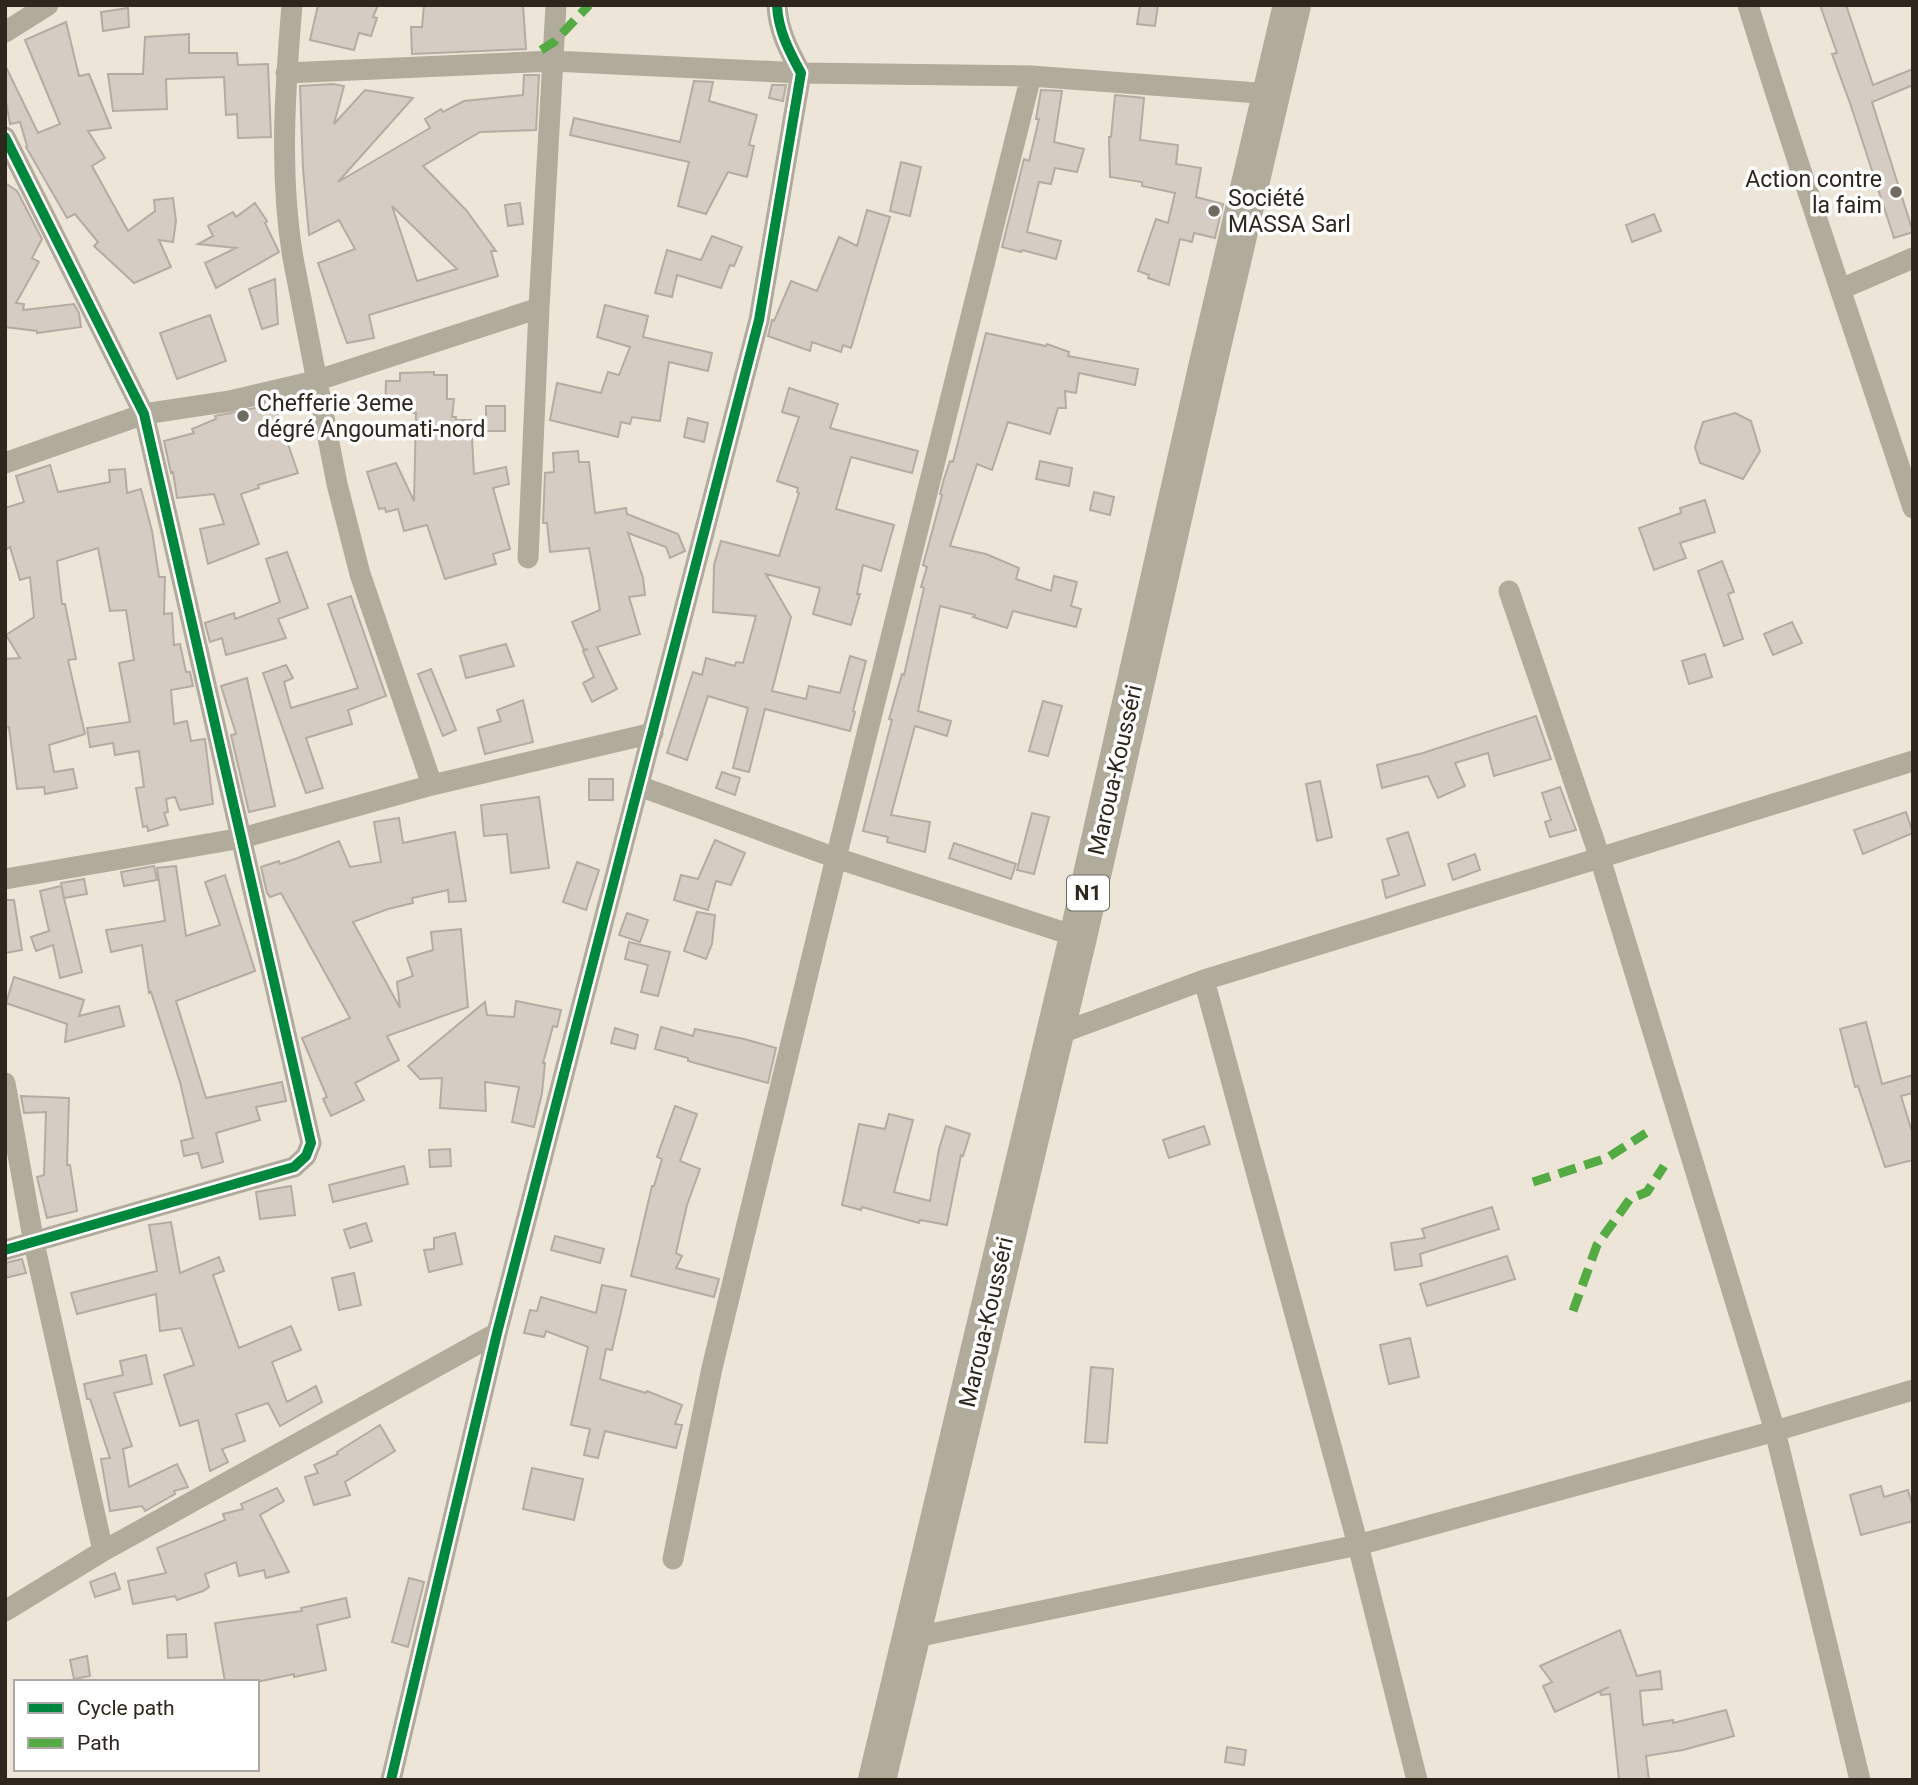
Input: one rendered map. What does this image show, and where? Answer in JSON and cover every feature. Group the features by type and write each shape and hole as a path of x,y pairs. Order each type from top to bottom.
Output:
{"highway":[{"name":"Maroua-Kousséri","path":"877,1780 1078,937 1206,368 1292,5"}],"street":[{"path":"5,32 27,11 48,5"},
{"path":"292,5 286,73 287,223 315,381 360,574 432,785"},
{"path":"528,558 556,5"},
{"path":"391,1780 498,1333 759,320 801,73 778,20 777,5"},
{"path":"1748,5 1794,157 1842,289 1913,508"},
{"path":"286,73 553,61 801,73 1031,76 1272,94"},
{"path":"673,1559 712,1368 1031,76"},
{"path":"5,137 144,414 311,1143 306,1156 295,1167 5,1250"},
{"path":"1842,289 1913,258"},
{"path":"5,463 144,414 230,401 315,381 539,307"},
{"path":"1509,591 1600,858 1775,1431 1860,1780"},
{"path":"5,879 242,838 432,785 653,733"},
{"path":"1053,1036 1204,980 1913,761"},
{"path":"639,786 836,858 1078,937"},
{"path":"1204,980 1358,1545 1417,1780"},
{"path":"5,1083 34,1243 103,1551"},
{"path":"5,1611 103,1551 498,1333"},
{"path":"911,1638 1358,1545 1775,1431 1913,1390"}],"building":[{"path":"318,5 378,5 373,17 377,18 371,36 359,33 354,50 310,40"},
{"path":"424,5 523,5 526,49 412,54 411,27 422,27"},
{"path":"1140,5 1158,5 1155,26 1137,24"},
{"path":"1820,5 1846,5 1873,85 1913,69 1913,85 1872,102 1913,232 1894,238 1832,54 1837,53"},
{"path":"128,8 129,27 103,31 101,12"},
{"path":"66,22 79,76 89,74 111,128 88,131 105,158 92,166 128,231 155,211 154,200 173,198 176,221 173,242 159,240 171,267 134,283 94,246 98,242 75,214 67,218 26,147 20,122 10,124 5,96 5,65 38,133 60,124 25,40"},
{"path":"189,34 189,53 237,53 238,65 268,64 271,137 238,138 237,114 226,115 224,77 166,79 167,109 113,111 108,74 143,74 145,37"},
{"path":"524,75 539,75 536,130 480,132 423,166 466,210 496,251 491,251 498,276 369,315 374,338 347,343 318,263 355,249 339,220 309,235 300,86 344,86 334,124 365,90 413,98 338,182 430,128 425,119 441,109 443,112 464,101 523,95","holes":["392,206 457,269 417,281"]},
{"path":"694,81 713,82 709,101 757,115 749,145 754,146 747,177 728,172 706,214 678,206 689,162 570,135 574,118 680,142"},
{"path":"772,85 786,85 783,101 769,98"},
{"path":"1041,90 1062,91 1054,142 1084,149 1077,172 1055,168 1051,184 1039,182 1027,232 1061,241 1056,259 1002,247 1024,159 1029,161 1039,119 1036,119"},
{"path":"1115,95 1144,98 1140,140 1178,145 1176,164 1201,168 1196,197 1223,204 1215,238 1194,233 1192,242 1180,239 1169,285 1148,278 1149,275 1138,271 1156,219 1168,223 1175,193 1142,186 1142,182 1110,177 1109,137"},
{"path":"901,162 921,167 910,216 890,211"},
{"path":"5,183 17,191 42,239 32,258 39,262 16,303 24,304 23,310 74,304 79,313 81,327 37,333 5,327"},
{"path":"255,203 267,221 265,223 279,252 216,288 205,263 236,248 198,244 213,236 208,226 233,212 236,217"},
{"path":"520,203 523,224 508,226 505,205"},
{"path":"867,210 890,217 851,348 843,345 841,352 812,342 810,351 768,336 772,320 774,321 791,281 817,291 839,237 857,246"},
{"path":"1654,214 1661,231 1632,242 1626,225"},
{"path":"712,236 742,247 734,266 730,265 721,288 677,275 672,297 655,293 667,250 701,260"},
{"path":"275,279 278,324 262,329 249,289"},
{"path":"605,305 648,316 643,337 712,353 708,371 669,362 660,421 632,417 630,424 621,422 618,437 550,420 557,383 601,393 608,372 619,375 630,347 597,337"},
{"path":"210,315 226,361 177,379 160,333"},
{"path":"986,333 1046,346 1047,344 1069,352 1068,356 1138,369 1135,385 1079,373 1076,393 1065,391 1066,408 1058,408 1050,434 1008,422 992,470 977,464 950,546 986,554 1019,568 1016,579 1051,591 1054,576 1077,582 1071,606 1081,609 1076,627 1013,611 1007,628 973,617 975,615 940,606 918,711 951,721 947,736 915,726 891,815 930,822 925,852 887,842 888,837 863,831 924,588 921,587 927,567 923,565 942,495 940,494 950,461 953,462"},
{"path":"434,372 434,375 447,375 447,399 454,399 452,417 456,417 456,420 471,420 474,474 506,467 509,484 493,488 510,549 493,554 496,564 445,579 427,525 404,531 398,509 386,512 385,508 379,509 367,472 396,463 414,501 416,413 385,412 386,381 400,381 400,373"},
{"path":"789,388 838,404 830,428 918,451 912,473 851,457 836,509 894,525 881,571 863,565 857,594 860,594 851,625 813,614 820,588 766,574 791,617 772,691 806,699 809,686 840,693 850,656 866,661 850,731 765,709 749,772 733,768 748,708 708,696 687,760 667,753 693,672 702,675 706,658 735,666 736,662 743,663 756,616 713,612 714,565 721,541 779,556 799,493 798,488 777,481 799,417 782,412"},
{"path":"274,404 298,473 258,485 259,488 241,494 259,544 208,564 200,529 224,524 214,494 177,498 164,441 194,433 192,429 216,419 215,416"},
{"path":"486,406 505,406 505,431 486,431"},
{"path":"1735,413 1751,421 1760,451 1743,479 1700,463 1695,447 1703,422"},
{"path":"688,418 708,423 704,442 684,437"},
{"path":"578,451 579,462 589,462 595,513 626,508 627,514 678,534 685,551 670,558 666,547 628,533 643,578 645,595 629,597 640,634 597,647 617,689 592,702 583,683 594,677 583,651 588,649 584,650 572,622 600,610 589,548 550,552 547,523 543,523 545,473 554,472 553,453"},
{"path":"1040,461 1072,468 1069,486 1036,479"},
{"path":"50,465 58,492 110,482 109,470 125,469 127,493 141,489 152,531 159,577 165,577 164,614 172,613 174,645 180,644 186,672 190,672 193,686 171,690 174,724 187,721 191,741 205,739 213,804 180,810 175,797 166,799 168,812 164,813 168,825 148,831 147,826 143,827 136,788 144,787 139,751 115,755 113,743 90,747 87,728 130,722 119,663 134,660 126,610 110,611 98,548 57,561 62,604 65,604 76,659 68,660 85,734 49,745 54,772 73,769 77,788 45,794 44,787 17,789 9,727 5,728 5,659 20,658 6,635 34,617 30,577 20,580 10,547 5,550 5,508 24,502 16,476"},
{"path":"1094,492 1114,497 1110,515 1090,510"},
{"path":"1705,500 1715,532 1680,543 1686,558 1654,570 1639,528 1681,513 1680,508"},
{"path":"287,552 308,608 278,619 286,638 226,655 222,638 210,642 205,623 234,613 235,619 280,602 266,559"},
{"path":"1722,561 1734,592 1728,594 1743,639 1724,646 1698,571"},
{"path":"351,596 386,696 348,710 352,724 306,738 323,788 306,793 263,673 286,665 293,678 284,682 291,708 358,688 328,604"},
{"path":"1792,622 1802,643 1773,655 1764,634"},
{"path":"506,644 514,666 466,678 460,656"},
{"path":"1705,654 1712,677 1689,684 1682,661"},
{"path":"431,669 456,730 443,736 418,674"},
{"path":"247,678 275,806 249,812 231,735 236,734 221,686"},
{"path":"523,700 533,742 485,754 478,728 501,721 497,710"},
{"path":"1043,701 1062,706 1048,756 1029,751"},
{"path":"1536,716 1551,759 1494,776 1488,753 1455,763 1465,786 1438,798 1428,776 1382,788 1377,765"},
{"path":"722,772 740,778 735,795 716,788"},
{"path":"589,779 613,779 613,800 589,800"},
{"path":"1320,781 1332,837 1317,841 1306,784"},
{"path":"1560,787 1576,830 1550,837 1545,822 1551,820 1542,793"},
{"path":"539,797 549,868 511,873 507,834 484,836 481,805"},
{"path":"1906,812 1913,833 1863,854 1854,830"},
{"path":"1032,813 1049,817 1034,874 1017,870"},
{"path":"399,818 403,843 455,832 466,901 449,902 448,890 412,898 413,903 353,922 400,1008 397,982 413,976 407,958 433,950 431,932 461,929 468,1007 387,1036 399,1060 355,1083 364,1100 331,1116 323,1099 327,1097 302,1038 350,1018 281,893 270,897 267,893 261,867 298,858 339,841 350,867 381,862 374,822"},
{"path":"1408,832 1425,885 1386,898 1382,880 1399,875 1387,839"},
{"path":"715,840 745,853 731,885 716,881 708,910 674,900 681,875 698,879"},
{"path":"954,843 1016,864 1011,879 949,858"},
{"path":"1475,854 1480,870 1453,880 1448,864"},
{"path":"577,862 599,870 586,910 563,902"},
{"path":"154,866 157,880 124,886 121,872"},
{"path":"176,866 186,936 220,925 205,882 225,875 255,971 176,1001 206,1098 282,1082 286,1101 256,1107 260,1120 216,1133 223,1162 202,1168 198,1153 184,1156 181,1141 193,1138 180,1082 151,992 149,993 142,945 111,952 106,930 165,921 157,868"},
{"path":"84,879 87,894 64,898 61,883"},
{"path":"61,886 82,972 60,978 53,945 36,951 31,937 49,931 40,891"},
{"path":"5,900 14,900 22,950 5,953"},
{"path":"697,912 715,915 712,944 706,959 684,951"},
{"path":"627,913 648,920 640,942 619,935"},
{"path":"629,942 670,952 658,996 641,992 648,965 625,959"},
{"path":"14,977 84,1000 79,1016 119,1006 124,1026 65,1042 67,1024 6,1003"},
{"path":"516,1001 561,1010 557,1027 553,1026 543,1063 542,1093 534,1127 512,1122 519,1087 485,1082 486,1111 440,1108 442,1078 420,1079 408,1066 485,1002 487,1015 514,1017"},
{"path":"1866,1022 1882,1084 1913,1075 1913,1093 1901,1096 1913,1135 1913,1160 1885,1167 1858,1086 1855,1087 1840,1029"},
{"path":"661,1027 693,1036 695,1029 776,1048 768,1083 655,1049"},
{"path":"615,1028 638,1035 635,1049 611,1043"},
{"path":"21,1096 69,1098 67,1165 70,1165 77,1211 47,1218 37,1177 44,1175 46,1112 24,1113"},
{"path":"675,1106 697,1114 680,1161 700,1169 687,1205 676,1253 682,1256 676,1268 719,1279 714,1297 631,1276 652,1186 662,1159 657,1157"},
{"path":"889,1114 913,1120 894,1192 930,1201 946,1126 970,1134 963,1156 961,1155 947,1225 920,1220 919,1223 862,1207 861,1210 842,1205 859,1124 885,1129"},
{"path":"1204,1126 1210,1144 1169,1158 1163,1140"},
{"path":"450,1149 451,1166 430,1167 429,1150"},
{"path":"404,1166 408,1184 333,1202 329,1185"},
{"path":"291,1186 295,1215 260,1219 256,1192"},
{"path":"1492,1207 1499,1229 1420,1254 1422,1266 1395,1270 1391,1243 1425,1238 1422,1229"},
{"path":"171,1222 180,1273 219,1257 224,1271 213,1275 239,1348 291,1326 301,1350 272,1362 287,1402 316,1386 322,1402 280,1426 268,1403 236,1414 245,1441 222,1449 228,1462 210,1471 198,1420 180,1426 164,1375 194,1365 181,1328 160,1331 156,1294 77,1314 71,1293 157,1271 149,1225"},
{"path":"366,1223 372,1241 350,1248 344,1230"},
{"path":"455,1233 462,1264 429,1272 424,1250 434,1249 434,1238"},
{"path":"555,1236 604,1249 600,1263 551,1250"},
{"path":"1507,1256 1515,1279 1427,1306 1420,1284"},
{"path":"22,1259 26,1273 5,1278 5,1263"},
{"path":"354,1273 361,1305 339,1310 332,1278"},
{"path":"602,1285 626,1290 612,1350 606,1349 600,1379 646,1393 647,1391 682,1405 675,1424 682,1425 676,1448 605,1431 598,1458 584,1455 590,1429 571,1425 588,1347 546,1331 544,1337 524,1333 530,1310 537,1311 541,1297 596,1313"},
{"path":"1410,1338 1419,1377 1389,1384 1380,1345"},
{"path":"146,1355 152,1384 114,1393 132,1446 123,1449 129,1487 177,1464 188,1487 174,1491 175,1494 145,1511 142,1506 110,1511 101,1459 110,1458 90,1399 87,1399 84,1384 123,1375 120,1361"},
{"path":"1091,1367 1113,1369 1107,1443 1085,1442"},
{"path":"380,1425 395,1451 345,1482 350,1495 314,1505 305,1477 318,1473 314,1465 338,1454 337,1452"},
{"path":"532,1468 583,1479 574,1520 523,1509"},
{"path":"1881,1486 1884,1497 1908,1490 1913,1521 1861,1535 1850,1495"},
{"path":"277,1488 284,1501 260,1515 289,1572 266,1578 264,1570 239,1576 236,1562 205,1574 209,1587 203,1591 177,1600 175,1596 133,1604 128,1581 166,1573 157,1548 225,1520 223,1514 243,1509 241,1504"},
{"path":"115,1573 120,1589 95,1597 90,1582"},
{"path":"409,1578 424,1582 408,1647 392,1642"},
{"path":"346,1598 350,1617 317,1625 326,1670 259,1682 225,1680 215,1623 302,1611 301,1608"},
{"path":"1620,1630 1637,1676 1660,1671 1662,1689 1640,1691 1643,1725 1673,1720 1673,1723 1726,1710 1734,1736 1683,1750 1646,1756 1649,1780 1619,1780 1610,1694 1601,1695 1600,1692 1609,1687 1555,1712 1543,1686 1552,1682 1540,1666"},
{"path":"186,1634 187,1657 168,1658 167,1635"},
{"path":"87,1656 90,1676 74,1679 70,1660"},
{"path":"1227,1747 1246,1750 1244,1765 1225,1762"}],"marked path":[{"path":"541,50 554,42 589,5"},
{"path":"1533,1182 1607,1158 1646,1133"},
{"path":"1573,1311 1597,1245 1630,1199 1647,1192 1664,1166"}],"cycle path":[{"path":"391,1780 497,1333 759,320 801,73 782,32 777,5"},
{"path":"5,137 144,414 311,1143 306,1156 294,1167 5,1250"}],"place":[{"name":"Action contre la faim","path":"1896,192"},
{"name":"Société MASSA Sarl","path":"1214,211"},
{"name":"Chefferie 3eme dégré Angoumati-nord","path":"243,416"}]}
